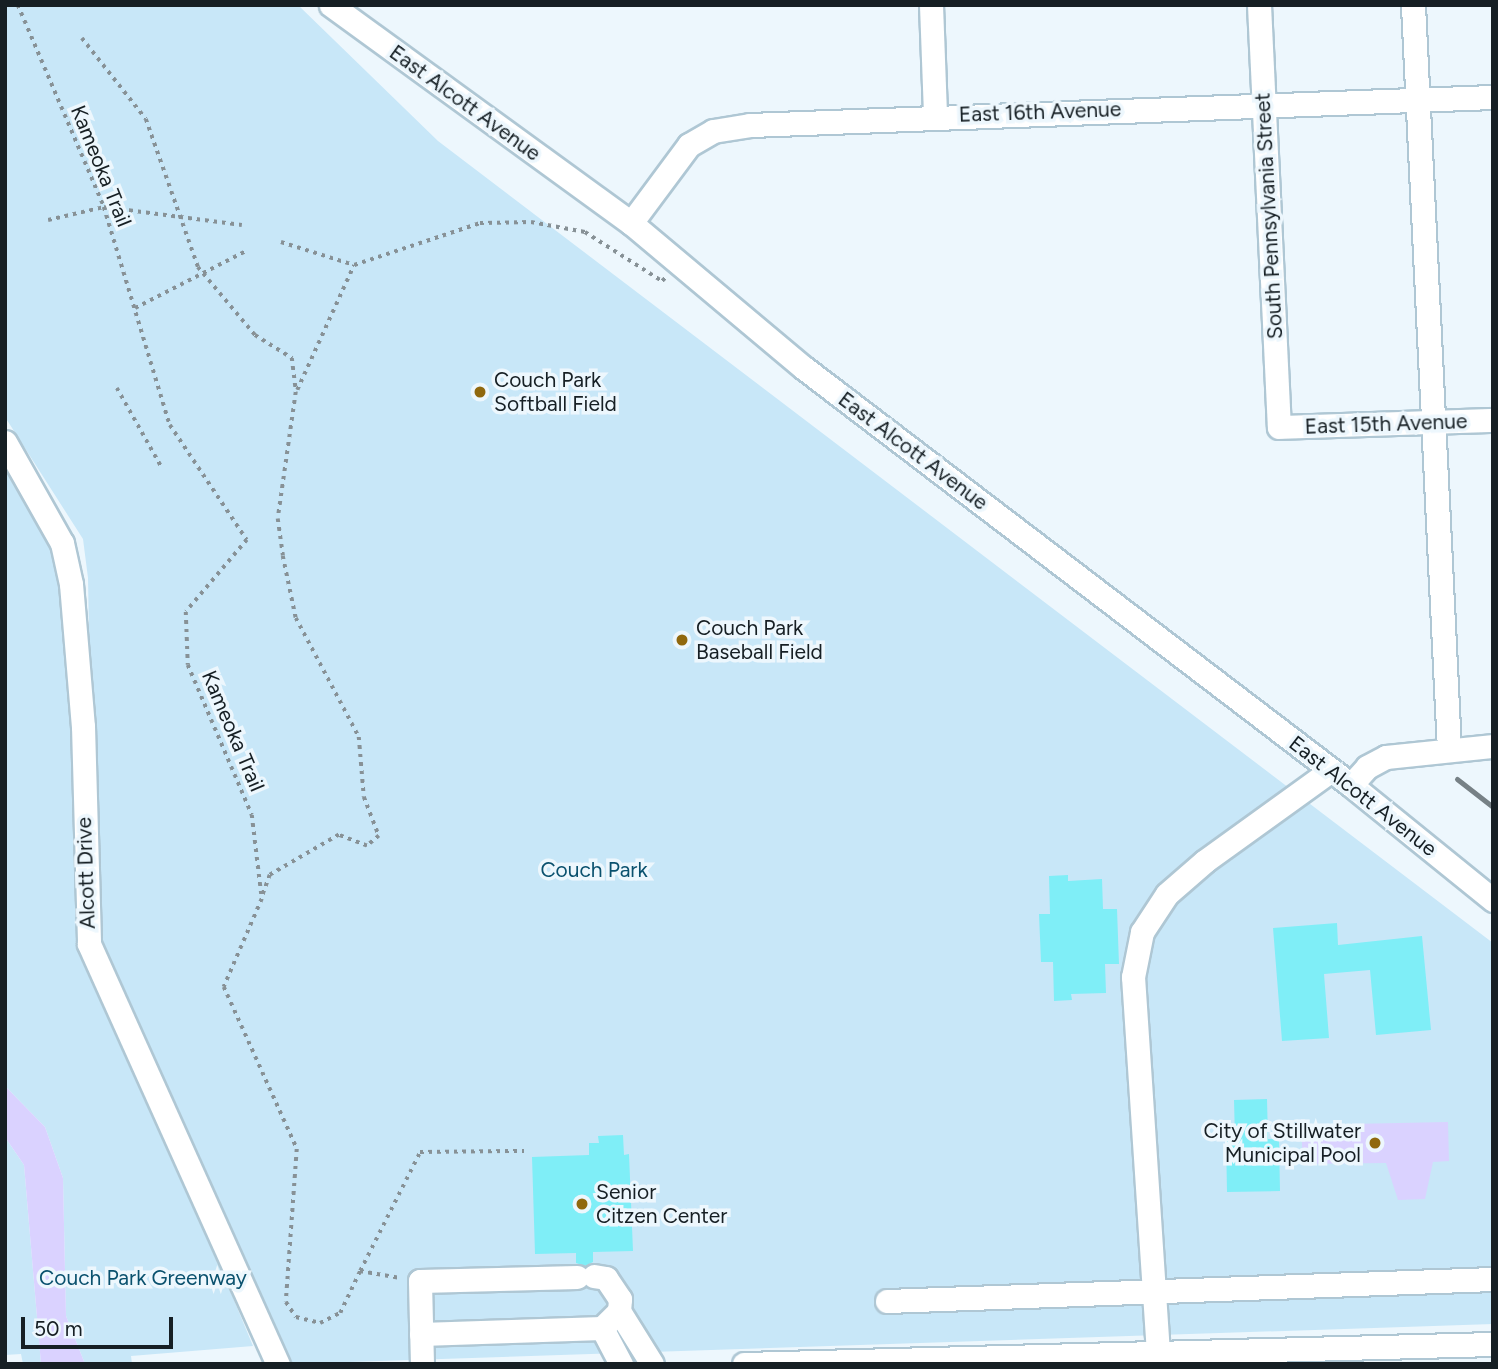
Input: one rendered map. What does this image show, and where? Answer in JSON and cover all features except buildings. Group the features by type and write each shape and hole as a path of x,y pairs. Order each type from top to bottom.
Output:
{"street":[{"name":"East Alcott Avenue","path":"331,5 631,223 804,368 1332,770 1493,900"},
{"path":"931,5 934,116"},
{"name":"South Pennsylvania Street","path":"1259,5 1279,427"},
{"path":"1413,5 1450,749"},
{"name":"East 16th Avenue","path":"631,223 689,145 713,131 934,116 1493,97"},
{"name":"East 15th Avenue","path":"1279,427 1493,420"},
{"name":"Alcott Drive","path":"5,442 62,543 71,584 83,726 89,944 278,1364"},
{"path":"1351,785 1367,767 1386,757 1493,746"},
{"path":"1158,1353 1133,977 1142,932 1167,894 1205,861 1332,770"},
{"path":"422,1364 419,1281 585,1277 614,1285 620,1299 619,1311 652,1364"},
{"path":"887,1301 1493,1279"},
{"path":"421,1334 603,1328 619,1311"},
{"path":"603,1328 621,1364"},
{"path":"744,1364 1493,1344"}],"path":[{"name":"Kameoka Trail","path":"18,5 104,207 170,425 247,540 186,612 188,665 252,815 262,899"},
{"path":"82,38 146,120 203,275 255,335 292,358 296,392 278,519 283,556 296,618 359,737 364,797 379,836 367,846 339,835 270,875 224,987 297,1149 286,1302 296,1317 320,1323 340,1313 420,1152 524,1151"},
{"path":"48,220 104,207 179,213 242,225"},
{"path":"281,243 354,265 480,223 531,222 585,232 662,281 677,263"},
{"path":"135,309 244,252"},
{"path":"296,392 354,265"},
{"path":"117,388 162,468"},
{"path":"360,1271 419,1281"}],"green space":[{"name":"Couch Park","path":"5,5 298,5 438,141 1493,943 1493,1324 289,1364 100,957 101,979 253,1346 131,1356 132,1364 85,1364 66,1316 63,1178 45,1127 5,1086 5,442 71,584 93,863 88,578 83,539 5,417"},
{"name":"Couch Park Greenway","path":"5,1137 24,1165 41,1364 23,1364 21,1354 5,1355"}],"shaded area":[{"path":"5,1086 45,1127 63,1178 66,1316 85,1364 41,1364 24,1165 5,1137"},
{"name":"City of Stillwater Municipal Pool","path":"1448,1122 1449,1161 1433,1162 1425,1199 1398,1200 1386,1163 1303,1164 1301,1125"}],"railway":[{"path":"1457,779 1493,807"}],"place":[{"name":"Couch Park Softball Field","path":"480,392"},
{"name":"Couch Park Baseball Field","path":"682,640"},
{"name":"City of Stillwater Municipal Pool","path":"1375,1143"},
{"name":"Senior Citzen Center","path":"582,1204"}]}
